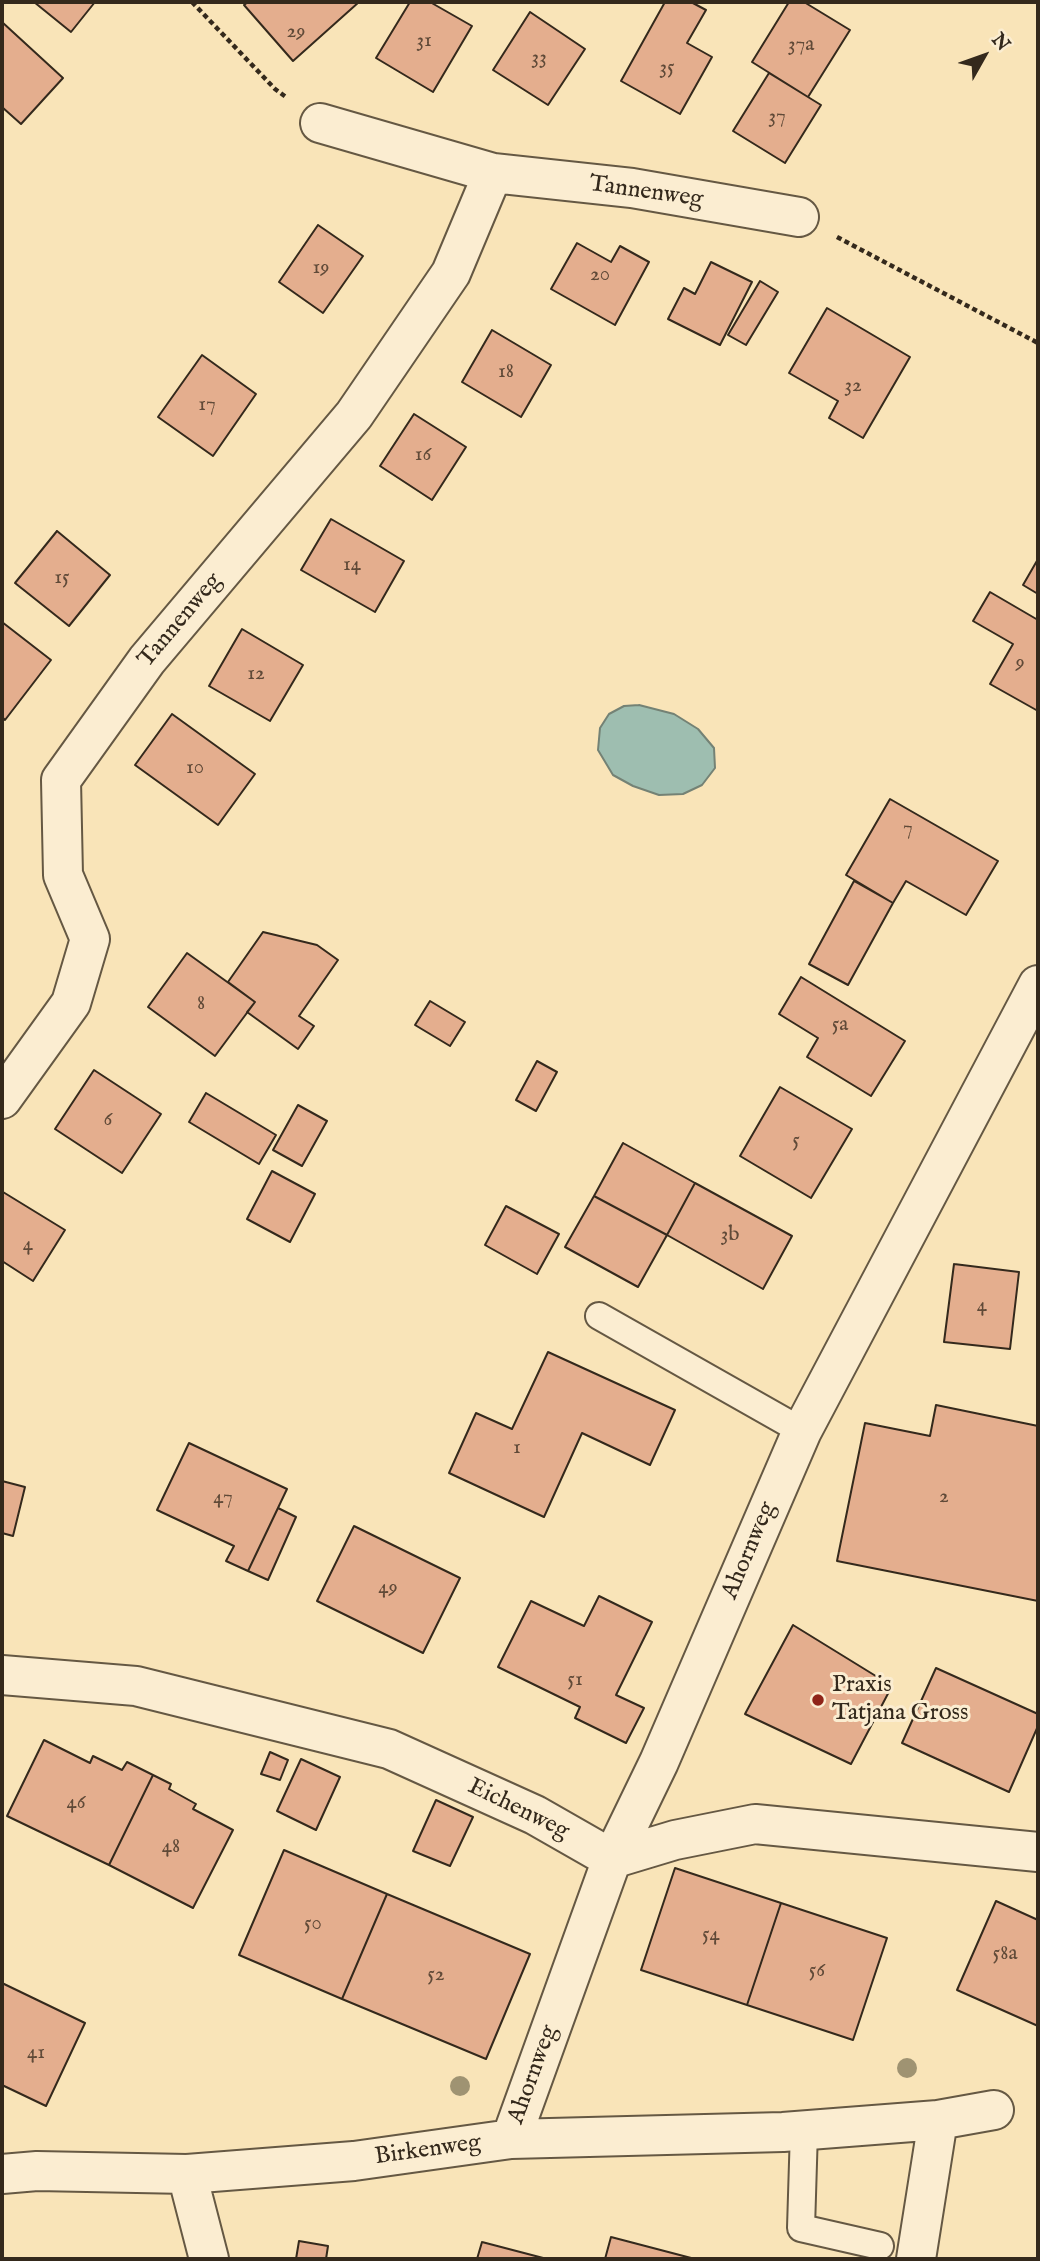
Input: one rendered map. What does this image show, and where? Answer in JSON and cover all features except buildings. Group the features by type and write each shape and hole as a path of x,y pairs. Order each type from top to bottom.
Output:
{"street":[{"name":"Tannenweg","path":"320,123 493,173 632,188 799,217"},
{"name":"Tannenweg","path":"2,1099 71,1003 90,939 64,875 61,780 147,660 354,415 451,273 493,173"},
{"name":"Ahornweg","path":"511,2139 612,1859 659,1762 802,1431 1038,985"},
{"name":"Eichenweg","path":"2,1675 136,1686 389,1749 535,1815 612,1859"},
{"path":"612,1859 676,1840 755,1824 1038,1852"},
{"name":"Birkenweg","path":"2,2174 37,2171 187,2174 354,2161 511,2139 804,2130 938,2120 994,2110"},
{"path":"916,2259 938,2120"},
{"path":"187,2174 209,2259"}],"lane":[{"path":"599,1316 802,1431"},
{"path":"804,2130 801,2228 880,2246"}],"path":[{"path":"192,2 275,89 320,123"},
{"path":"799,217 1038,343"}],"shaded area":[{"path":"639,705 674,714 698,729 714,748 715,768 702,785 683,794 659,795 633,786 613,775 598,750 600,728 609,714 624,706"}],"place":[{"name":"Praxis Tatjana Gross","path":"818,1700"}]}
